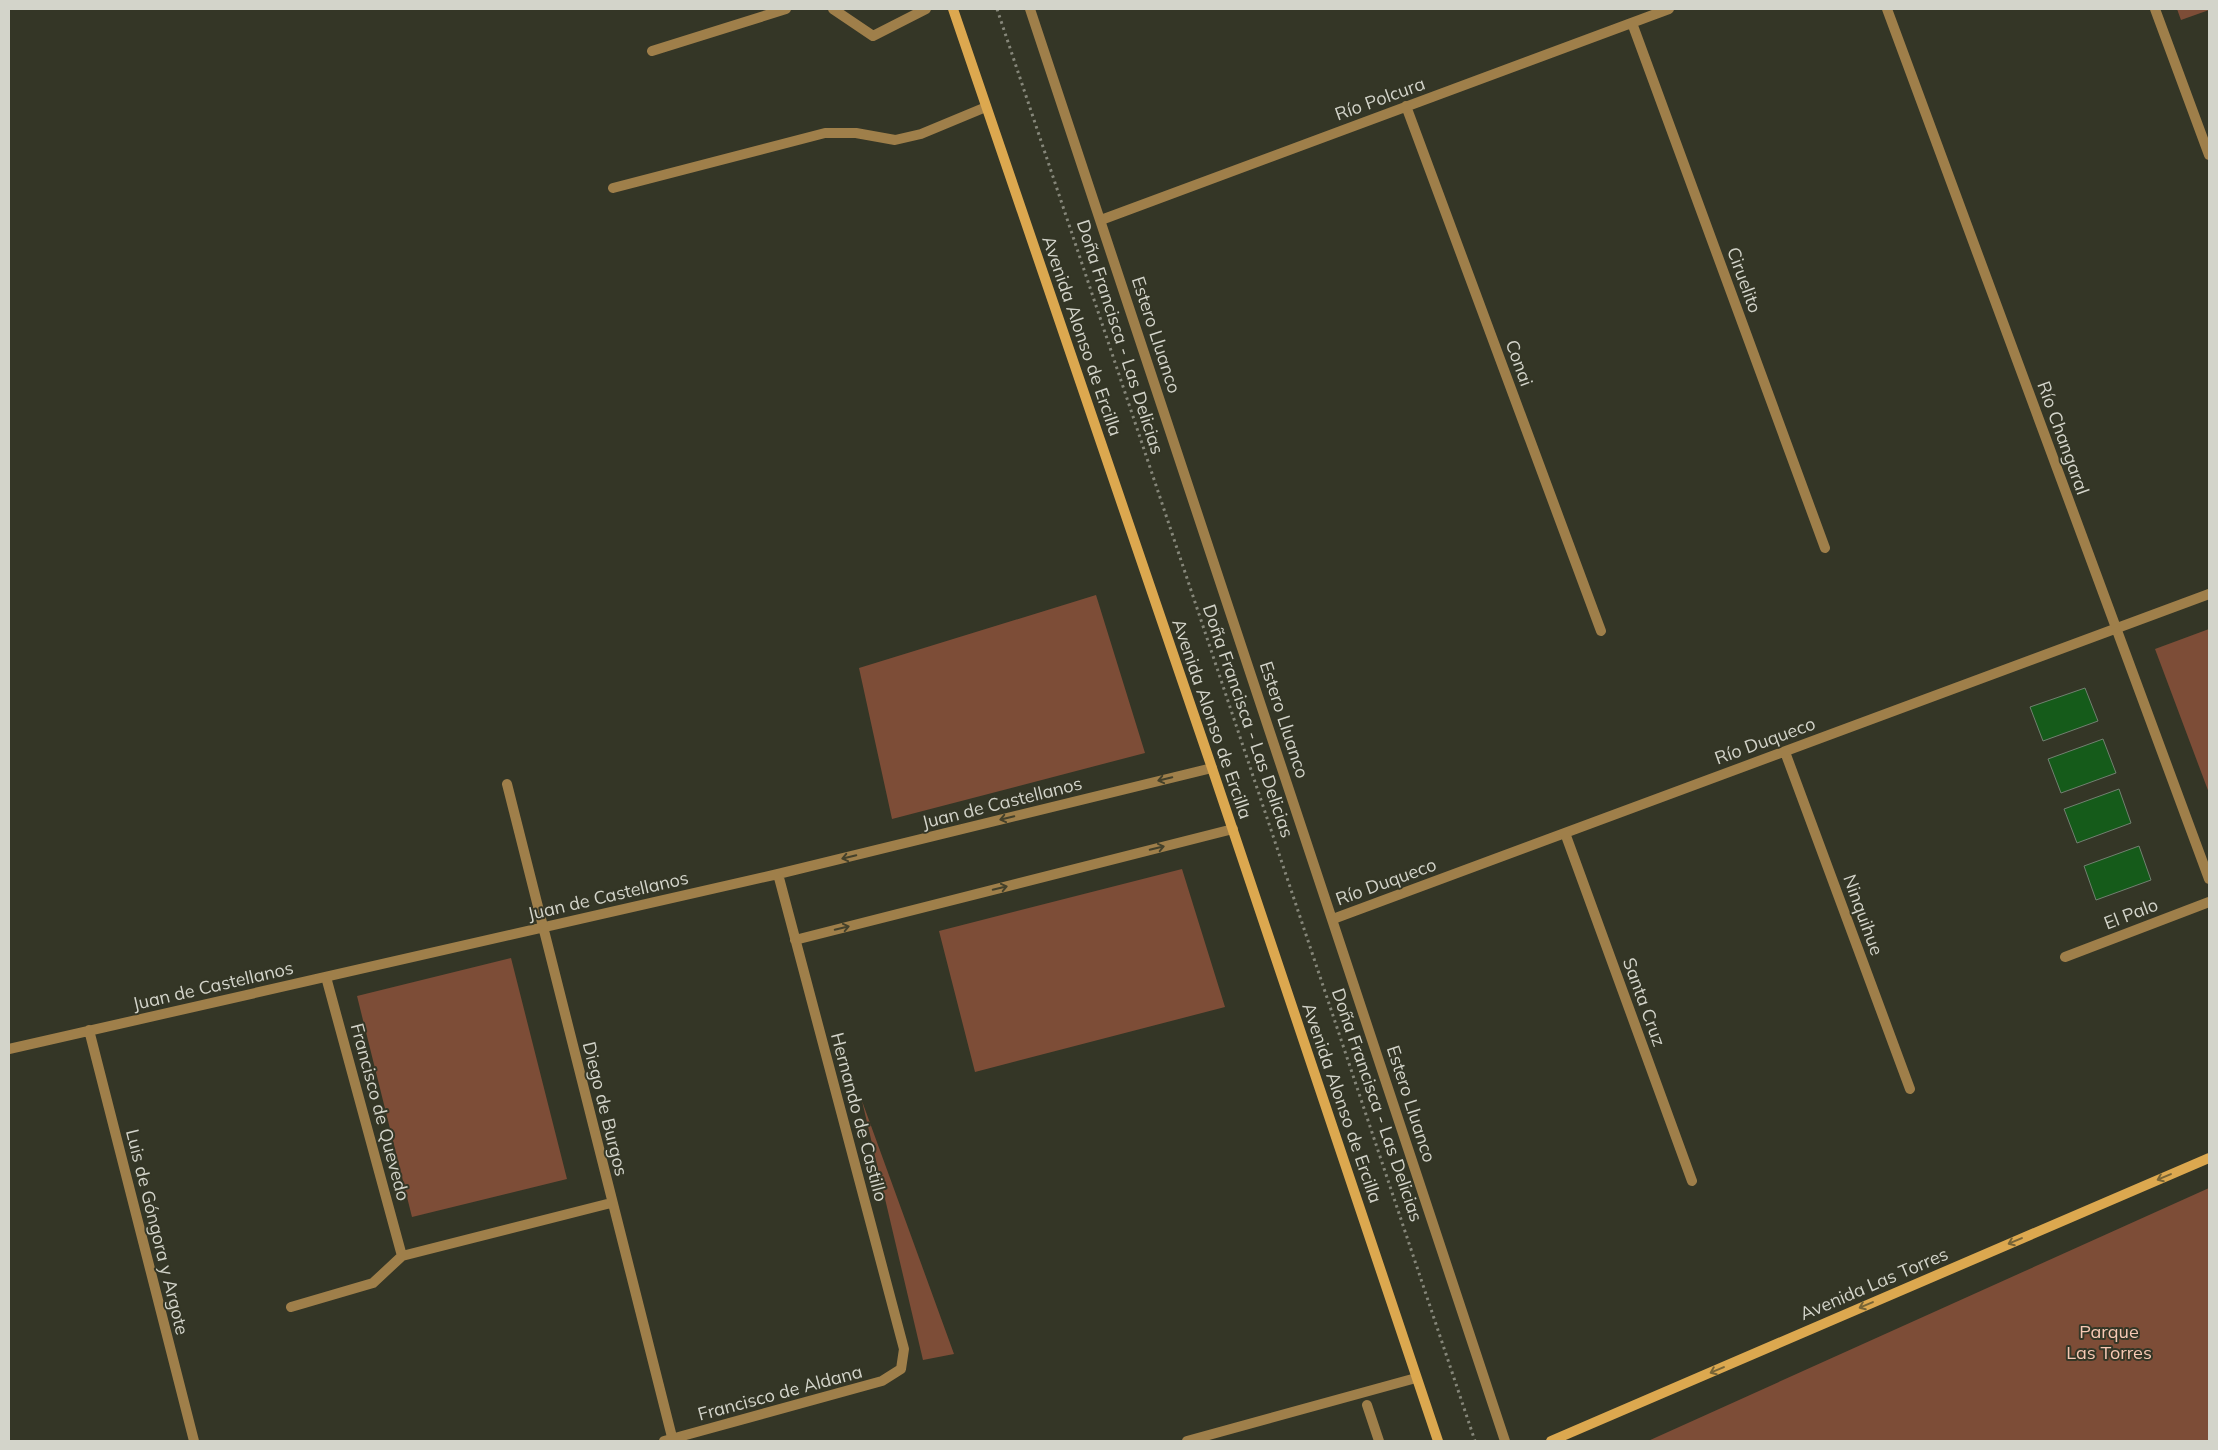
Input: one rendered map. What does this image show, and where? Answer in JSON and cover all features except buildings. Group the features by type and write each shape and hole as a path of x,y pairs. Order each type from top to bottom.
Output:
{"main road":[{"name":"Avenida Alonso de Ercilla","path":"953,9 1212,768 1438,1441"},
{"name":"Avenida Las Torres","path":"1551,1441 2209,1158"}],"street":[{"path":"652,51 786,9"},
{"path":"833,9 873,36 926,9"},
{"name":"Estero Lluanco","path":"1030,9 1505,1441"},
{"name":"Río Polcura","path":"1101,220 1669,9"},
{"name":"Río Changaral","path":"1887,9 2209,879"},
{"path":"2155,9 2209,155"},
{"name":"Ciruelito","path":"1632,23 1825,548"},
{"name":"Conai","path":"1406,106 1600,631"},
{"path":"613,188 825,133 856,133 895,140 921,134 986,107"},
{"name":"Río Duqueco","path":"1333,919 2209,594"},
{"name":"Ninquihue","path":"1785,752 1910,1089"},
{"name":"Juan de Castellanos","path":"9,1049 778,874 1212,768"},
{"name":"Diego de Burgos","path":"507,784 670,1441"},
{"path":"795,940 1232,829"},
{"name":"Santa Cruz","path":"1565,833 1692,1181"},
{"name":"Hernando de Castillo","path":"778,874 904,1349 901,1369"},
{"name":"El Palo","path":"2065,957 2209,902"},
{"name":"Francisco de Quevedo","path":"326,976 402,1256"},
{"name":"Luis de Góngora y Argote","path":"89,1030 194,1441"},
{"path":"291,1307 373,1283 402,1256 611,1203"},
{"name":"Francisco de Aldana","path":"670,1441 882,1381 901,1369"},
{"path":"1187,1441 1416,1378"},
{"path":"1367,1405 1379,1441"}],"path":[{"name":"Doña Francisca - Las Delicias","path":"996,9 1475,1441"}],"green space":[{"path":"2177,9 2209,9 2209,10 2181,20"},
{"path":"1096,595 1145,753 892,819 859,668"},
{"path":"2209,629 2209,793 2155,649"},
{"path":"1182,869 1225,1007 975,1072 939,931"},
{"path":"511,958 567,1179 412,1217 357,996"},
{"path":"862,1101 954,1354 923,1360"},
{"name":"Parque Las Torres","path":"2209,1188 2209,1441 1648,1441"}]}
